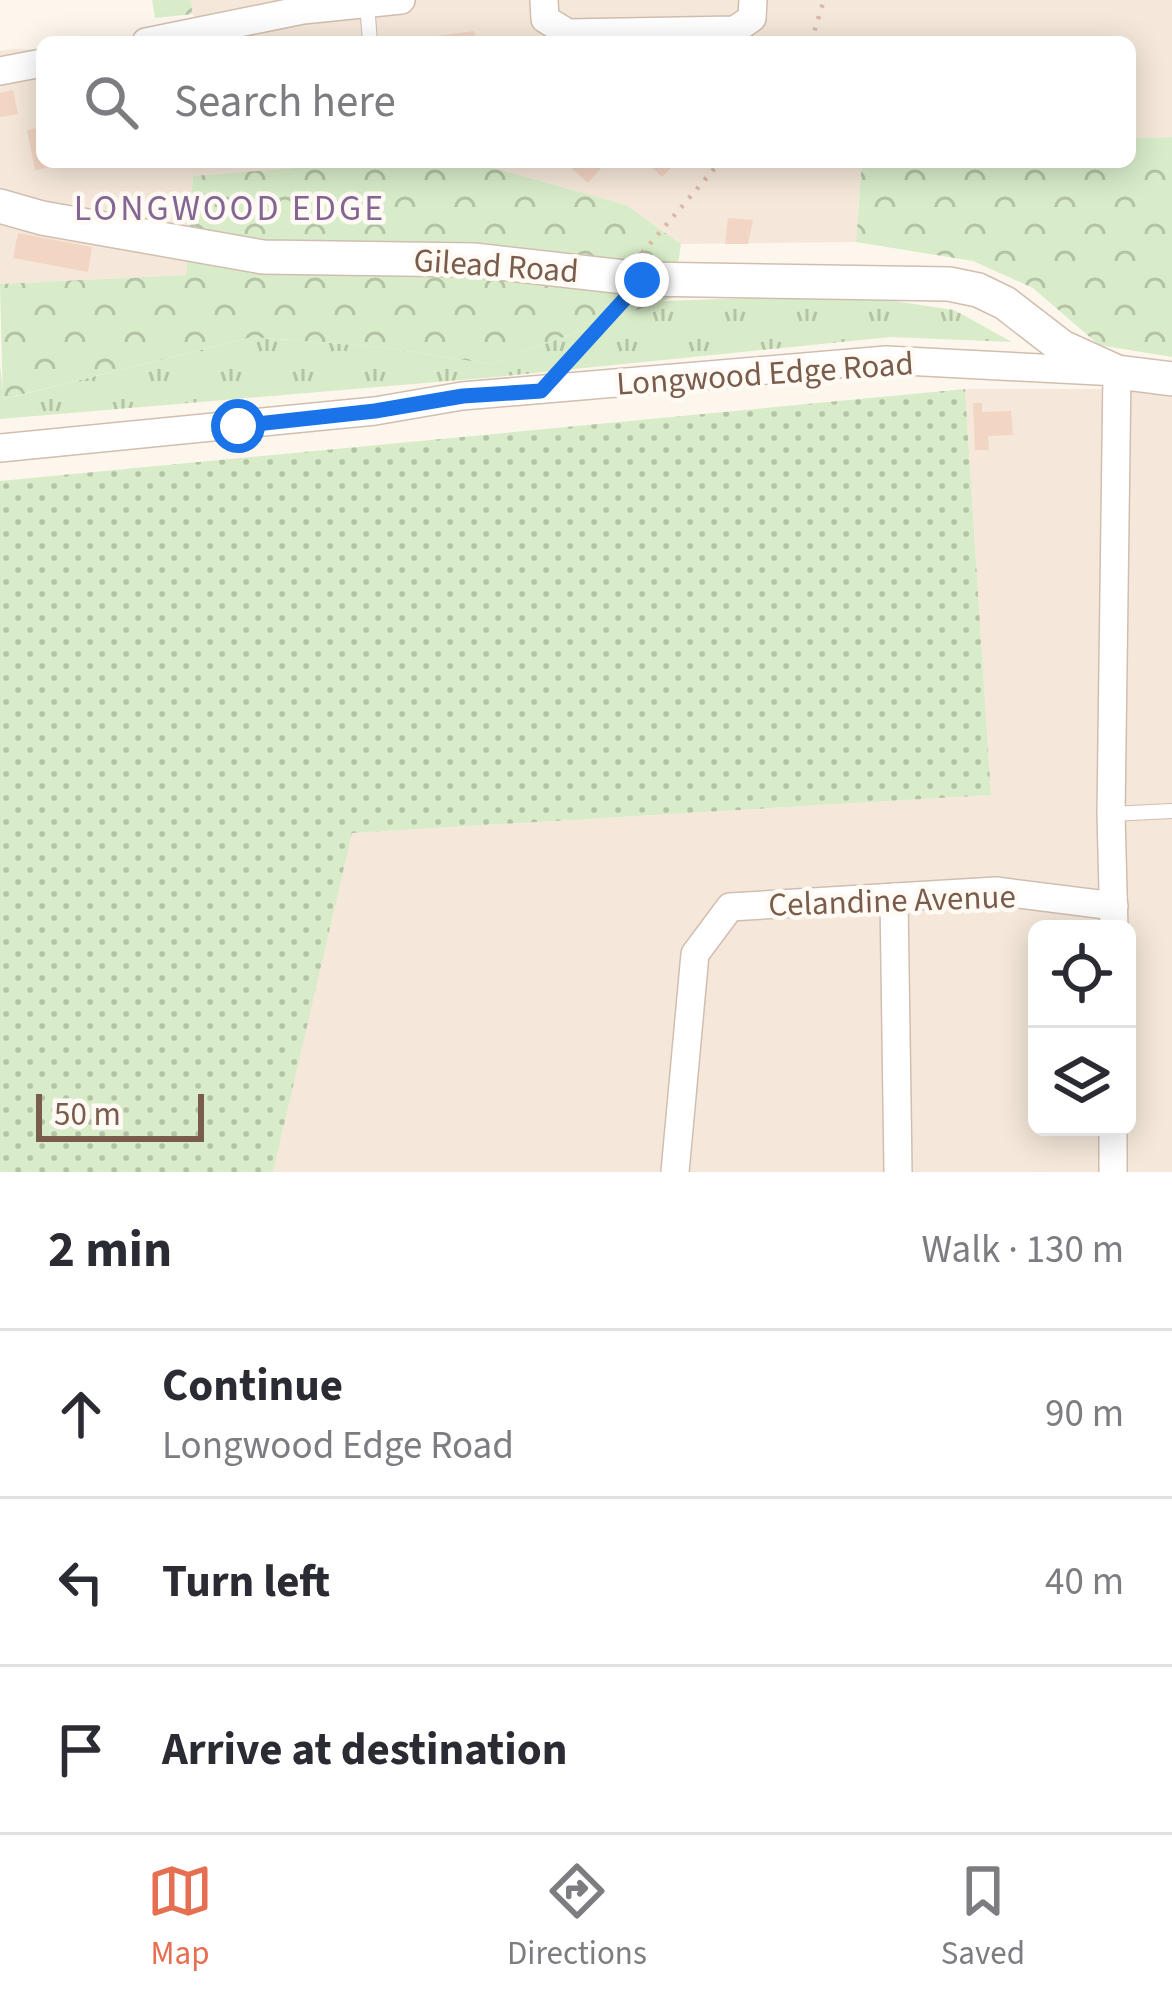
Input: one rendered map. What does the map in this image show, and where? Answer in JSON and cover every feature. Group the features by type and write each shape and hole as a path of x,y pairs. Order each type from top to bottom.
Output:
{"street":[{"path":"166,36 251,11 401,0"},
{"path":"544,0 545,19 568,33 594,36"},
{"path":"622,36 735,30 752,18 752,0"},
{"path":"0,71 36,64"},
{"name":"Gilead Road","path":"0,206 42,218 263,257 474,260 632,278 950,284 979,290 1005,303 1062,347 1117,372"},
{"name":"Longwood Edge Road","path":"0,448 375,411 463,396 886,360 1172,379"},
{"path":"1114,918 1117,372"},
{"name":"Celandine Avenue","path":"675,1172 695,954 730,908 996,891 1114,918"},
{"path":"894,897 898,1172"},
{"path":"1113,1136 1113,1172"}],"lane":[{"path":"367,4 370,36"},
{"path":"1111,814 1172,811"}],"path":[{"path":"813,36 824,0"},
{"path":"541,391 715,168"}],"shaded area":[{"path":"190,0 1172,0 1172,137 1136,138 1136,36 198,36"},
{"path":"36,50 36,168 295,168 193,176 186,275 0,284 0,51"},
{"path":"493,168 862,168 856,242 681,244 626,205"},
{"path":"965,389 1138,389 1172,395 1172,1172 273,1172 351,833 991,795"}],"green space":[{"path":"152,0 190,0 193,14 155,18"},
{"path":"1172,137 1172,357 1099,345 1033,288 973,261 856,242 862,168 1136,168 1136,138"},
{"path":"295,168 493,168 626,205 681,244 673,297 490,364 382,347 252,337 3,399 0,284 186,275 193,176"},
{"path":"854,295 954,310 1012,342 891,337 496,377 0,419 0,366 4,399 252,337 382,347 490,364 663,301"},
{"path":"965,389 991,795 352,833 273,1172 0,1172 0,481"}],"building":[{"path":"474,31 475,36 437,36"},
{"path":"13,90 18,114 0,117 0,93"},
{"path":"36,128 36,168 46,168 35,170 27,130"},
{"path":"572,168 601,168 588,183"},
{"path":"728,218 753,220 748,244 725,244"},
{"path":"18,233 92,247 88,272 13,258"},
{"path":"973,403 982,403 982,412 1011,411 1013,435 988,436 989,450 975,450"}],"district":[{"name":"LONGWOOD EDGE","path":"230,208"}],"route":[{"path":"238,426 463,396 541,391 642,280"}]}
